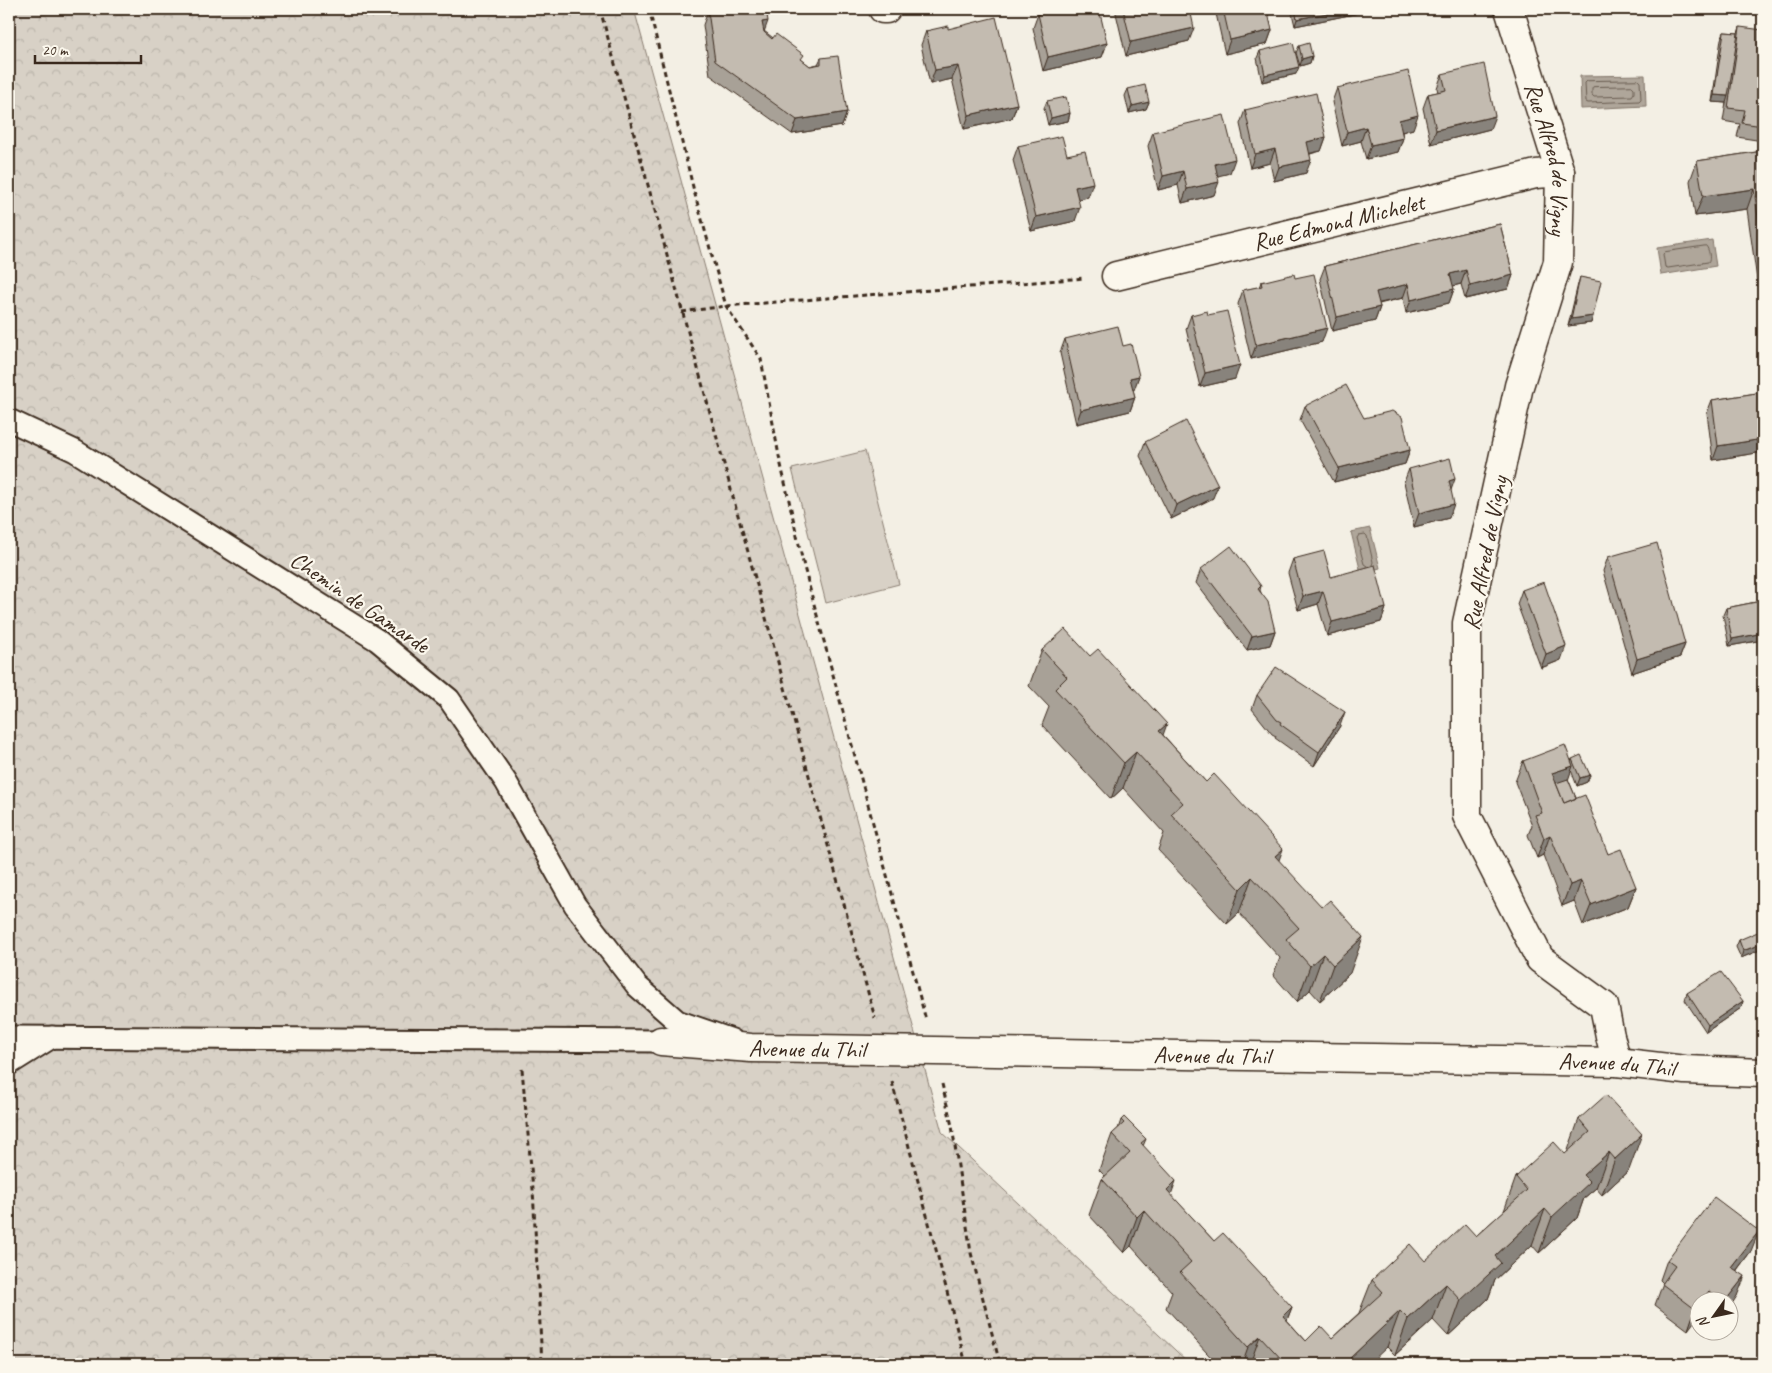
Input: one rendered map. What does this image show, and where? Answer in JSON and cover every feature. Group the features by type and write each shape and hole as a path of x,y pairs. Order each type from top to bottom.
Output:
{"street":[{"name":"Rue Alfred de Vigny","path":"1509,9 1560,172 1558,262 1518,386 1468,623 1467,816 1540,958 1604,1006 1617,1062"},
{"name":"Rue Edmond Michelet","path":"1116,276 1536,174 1560,172"},
{"name":"Avenue du Thil","path":"662,1041 751,1048 1617,1062 1685,1070 1763,1073"}],"lane":[{"name":"Chemin de Gamarde","path":"9,420 75,450 378,640 449,699 506,782 575,905 637,986 678,1020 751,1048"},
{"path":"9,1037 662,1041"},
{"path":"9,1064 52,1037"}],"path":[{"path":"600,9 884,1049 966,1364"},
{"path":"649,9 694,191 726,306 761,358 779,456 804,567 952,1126 971,1253 1000,1364"},
{"path":"682,312 726,306 1116,276"},
{"path":"519,1041 533,1189 542,1364"}],"green space":[{"path":"9,9 634,9 942,1132 1190,1364 9,1364"},
{"path":"865,451 899,584 826,603 792,469"}],"water":[{"path":"1645,75 1646,106 1581,109 1580,76"},
{"path":"1712,240 1716,266 1661,275 1657,248"},
{"path":"1370,528 1380,568 1361,573 1351,532"}],"building":[{"path":"766,9 768,21 762,22 764,32 772,39 776,34 804,55 801,59 810,66 821,64 821,58 838,56 847,112 797,120 715,61 708,11"},
{"path":"1061,9 1099,9 1107,43 1048,57 1038,14"},
{"path":"1123,9 1190,9 1194,28 1131,42"},
{"path":"1223,9 1267,9 1272,30 1230,40"},
{"path":"1295,9 1347,9 1297,19"},
{"path":"996,17 1017,104 969,115 958,66 935,70 926,31 948,26 948,29"},
{"path":"1740,27 1763,30 1761,52 1763,52 1763,126 1742,123 1745,110 1728,108"},
{"path":"1724,32 1738,33 1728,96 1714,95"},
{"path":"1293,43 1299,67 1265,75 1260,51"},
{"path":"1309,43 1312,56 1302,59 1299,46"},
{"path":"1484,64 1495,116 1436,130 1428,94 1446,90 1442,74"},
{"path":"1408,71 1418,115 1399,120 1403,138 1371,145 1366,127 1347,132 1337,88"},
{"path":"1145,85 1149,102 1132,106 1128,89"},
{"path":"1316,93 1326,137 1307,142 1311,160 1279,167 1275,149 1255,154 1245,110"},
{"path":"1066,97 1070,113 1051,118 1047,101"},
{"path":"1224,115 1235,159 1215,164 1219,182 1187,189 1183,171 1163,176 1153,132"},
{"path":"1062,136 1067,155 1085,151 1093,183 1075,187 1080,207 1036,217 1018,146"},
{"path":"1763,151 1763,253 1754,189 1703,196 1697,161"},
{"path":"1500,224 1513,275 1470,286 1466,270 1450,274 1454,289 1411,300 1408,284 1376,292 1380,307 1337,317 1325,266"},
{"path":"1758,266 1763,266 1763,273 1759,273"},
{"path":"1294,274 1295,278 1314,274 1327,328 1256,345 1243,290 1262,286 1261,282"},
{"path":"1580,277 1601,281 1593,316 1571,319"},
{"path":"1207,311 1208,315 1227,311 1240,365 1205,373 1191,315"},
{"path":"1118,326 1123,346 1131,344 1135,359 1139,376 1130,378 1135,397 1081,410 1065,339"},
{"path":"1346,385 1364,418 1392,411 1402,417 1410,450 1339,468 1305,406"},
{"path":"1763,392 1763,439 1718,446 1712,400"},
{"path":"1186,421 1218,485 1176,505 1145,442"},
{"path":"1450,458 1455,479 1449,481 1454,504 1419,513 1409,469"},
{"path":"1657,543 1685,644 1637,659 1608,557"},
{"path":"1231,546 1261,586 1258,589 1268,602 1275,631 1252,636 1201,569"},
{"path":"1324,551 1331,577 1375,565 1386,608 1332,622 1323,591 1303,596 1293,559"},
{"path":"1544,582 1566,646 1546,654 1522,590"},
{"path":"1761,601 1763,633 1732,639 1726,608"},
{"path":"1065,629 1090,656 1098,649 1167,724 1159,731 1206,782 1214,774 1283,849 1275,856 1322,907 1330,900 1363,937 1333,965 1323,954 1310,966 1286,939 1299,928 1252,877 1240,889 1171,814 1183,803 1136,752 1124,763 1055,689 1067,677 1042,650"},
{"path":"1276,667 1345,712 1319,752 1280,724 1281,722 1277,720 1257,695"},
{"path":"1565,745 1573,766 1552,773 1564,803 1585,795 1608,854 1621,849 1636,887 1591,905 1581,881 1570,885 1550,835 1544,838 1535,815 1542,813 1523,761"},
{"path":"1581,755 1590,775 1580,778 1572,759"},
{"path":"1568,779 1576,798 1564,803 1556,783"},
{"path":"1760,931 1763,943 1743,951 1739,940"},
{"path":"1721,972 1743,1001 1708,1025 1687,993"},
{"path":"1606,1095 1642,1134 1615,1159 1609,1152 1583,1175 1590,1182 1552,1217 1545,1209 1495,1256 1501,1263 1461,1300 1446,1284 1408,1319 1400,1311 1350,1358 1356,1364 1286,1364 1260,1336 1248,1347 1180,1272 1191,1262 1144,1210 1137,1217 1102,1179 1130,1153 1112,1134 1124,1123 1121,1120 1124,1117 1146,1139 1141,1143 1176,1181 1167,1190 1214,1241 1223,1233 1292,1307 1283,1316 1306,1341 1321,1326 1332,1338 1383,1292 1372,1280 1410,1244 1425,1261 1465,1224 1476,1236 1527,1190 1516,1177 1554,1142 1565,1154 1590,1132 1579,1119"},
{"path":"1714,1197 1759,1231 1731,1267 1745,1276 1734,1290 1690,1290 1690,1305 1662,1284 1675,1266 1667,1260"}]}
